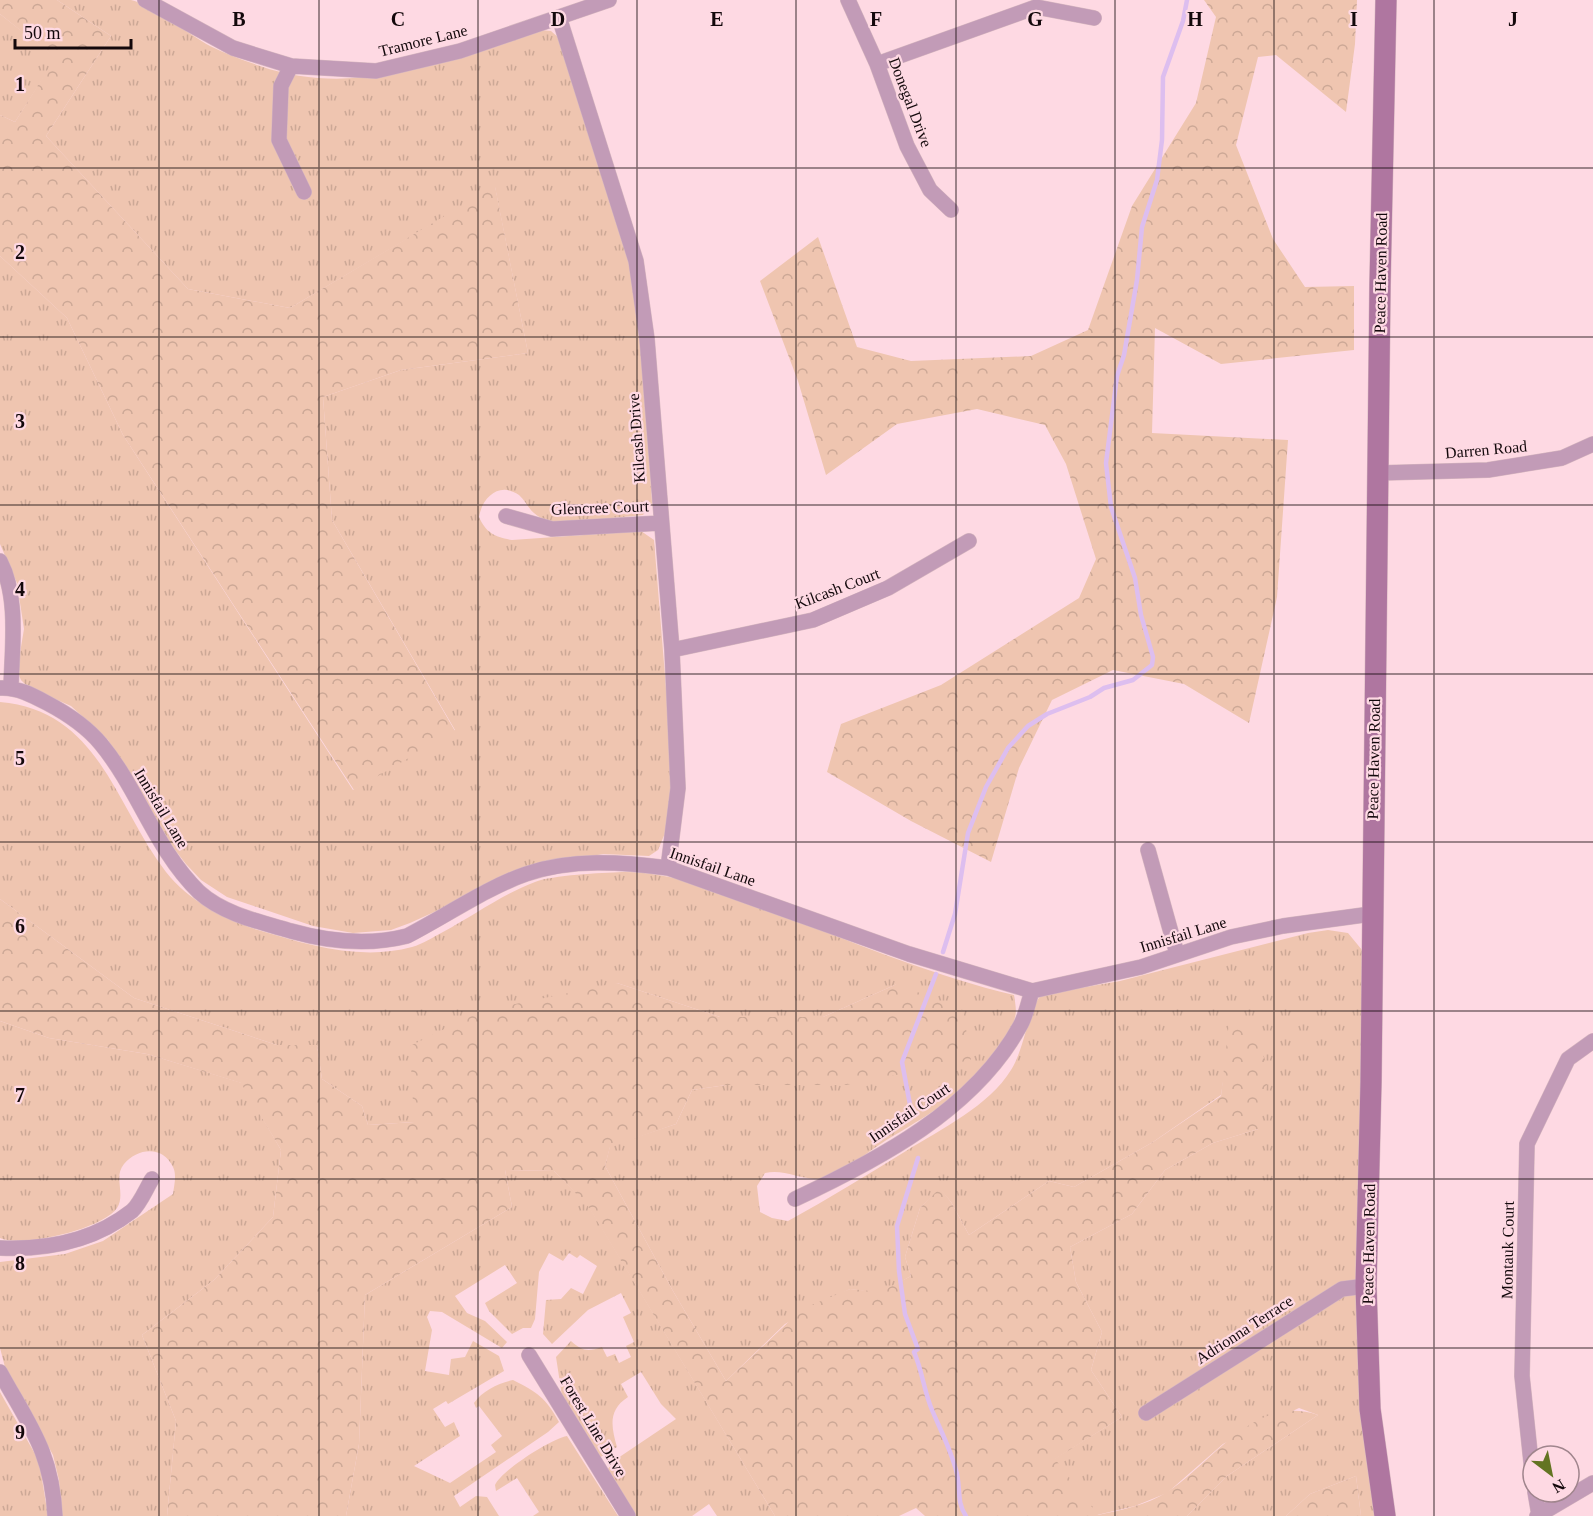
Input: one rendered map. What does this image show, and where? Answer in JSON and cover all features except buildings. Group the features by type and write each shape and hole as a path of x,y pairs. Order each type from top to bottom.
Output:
{"main road":[{"name":"Peace Haven Road","path":"1385,1516 1370,1410 1366,1286 1371,1082 1371,914 1386,0"}],"street":[{"name":"Tramore Lane","path":"145,0 233,48 291,66 376,70 460,51 609,0"},
{"name":"Donegal Drive","path":"848,0 877,64 907,146 930,190 951,210"},
{"path":"877,64 1036,7 1094,18"},
{"name":"Kilcash Drive","path":"560,17 636,261 647,339 672,650 678,788 675,832 668,868"},
{"path":"291,66 282,86 279,140 304,192"},
{"name":"Darren Road","path":"1378,473 1488,470 1562,458 1593,444"},
{"name":"Glencree Court","path":"506,516 552,529 661,523"},
{"name":"Kilcash Court","path":"672,650 813,620 888,588 969,541"},
{"path":"0,561 9,588 12,614 5,687"},
{"name":"Innisfail Lane","path":"5,687 55,708 82,726 101,744 167,855 200,893 224,909 314,937 354,943 387,941 407,936 526,874 577,864 627,863 668,868 909,954 1032,991 1121,972 1231,937 1283,926 1371,914"},
{"path":"1148,850 1178,954"},
{"name":"Innisfail Court","path":"795,1199 845,1176 954,1106 992,1069 1021,1024 1032,991"},
{"name":"Montauk Court","path":"1529,1444 1522,1376 1527,1144 1568,1059 1593,1041"},
{"path":"0,1248 49,1247 74,1242 133,1210 152,1179"},
{"name":"Adrionna Terrace","path":"1146,1413 1342,1289 1366,1286"},
{"name":"Forest Line Drive","path":"529,1355 628,1516"},
{"path":"0,1372 33,1426 43,1450 50,1470 55,1516"},
{"path":"1538,1515 1593,1483"}],"green space":[{"path":"0,0 57,0 111,36 46,136 188,289 290,308 495,186 528,353 401,370 323,397 332,520 455,731 354,790 123,435 67,318 0,256 0,115 15,122 55,58 0,14"},
{"path":"57,0 131,0 159,13 210,46 235,57 296,75 332,79 368,77 437,63 540,30 551,31 560,39 629,254 641,327 652,503 643,515 561,523 540,517 519,495 505,490 498,491 488,498 479,517 492,533 512,540 641,531 654,540 671,750 671,793 665,833 658,850 649,856 603,854 535,866 391,930 353,933 313,926 227,897 201,880 172,846 108,740 71,706 28,687 21,680 17,671 24,629 17,583 0,544 0,256 67,318 123,435 353,790 455,730 332,520 323,397 401,370 528,353 495,187 290,308 188,289 46,136 111,36"},
{"path":"1204,0 1357,0 1355,44 1346,112 1276,55 1258,57 1236,145 1273,239 1305,287 1354,286 1354,350 1221,364 1155,328 1152,433 1288,440 1277,597 1249,723 1184,684 1113,670 1052,700 1019,768 991,862 911,821 827,772 841,724 941,685 1079,598 1096,559 1066,464 1045,425 977,409 897,424 826,475 798,381 760,281 818,237 857,347 911,361 1031,356 1088,330 1132,206 1196,103 1216,17"},
{"path":"0,14 56,58 15,122 0,115"},
{"path":"0,702 34,709 61,723 83,742 101,766 148,846 166,872 185,892 208,908 245,926 277,936 315,946 354,952 393,951 424,942 535,882 577,875 643,873 707,887 900,960 985,988 1014,995 1015,1017 1008,1038 996,1057 980,1075 941,1106 832,1175 814,1179 774,1172 765,1173 757,1186 760,1212 772,1218 788,1221 949,1125 990,1095 1002,1083 1016,1061 1032,1011 1041,995 1120,981 1308,933 1328,930 1348,933 1362,950 1358,1350 1361,1420 1375,1516 1361,1516 1356,1476 1310,1494 1286,1516 1187,1516 1227,1476 1318,1415 1299,1408 1223,1444 1167,1493 1135,1506 1097,1515 1054,1459 1122,1417 1091,1370 1102,1332 1076,1282 1070,1247 1132,1214 1165,1170 1213,1143 1258,1129 1226,1062 1221,1095 1153,1142 1074,1187 1049,1181 969,1235 951,1202 940,1189 920,1208 905,1257 911,1276 880,1293 850,1289 785,1324 726,1381 673,1291 605,1166 610,1146 676,1124 692,1090 726,1085 897,984 823,1017 720,1017 617,983 414,1122 368,1125 362,1106 322,1079 317,1045 277,1045 134,998 0,899"},
{"path":"0,899 134,998 277,1045 317,1045 322,1079 362,1106 368,1125 414,1122 410,1046 481,1011 617,983 720,1017 823,1017 897,984 963,1010 971,1060 846,1085 726,1085 692,1090 676,1124 610,1147 605,1166 673,1291 726,1381 802,1309 850,1289 880,1292 911,1276 905,1257 920,1208 940,1188 951,1202 969,1235 1049,1181 1074,1187 1153,1142 1221,1096 1229,1022 1253,1023 1264,1058 1267,1084 1258,1129 1213,1143 1165,1170 1132,1214 1070,1247 1076,1282 1102,1332 1091,1370 1122,1417 1055,1459 1098,1515 1142,1504 1159,1497 1254,1422 1274,1414 1295,1411 1318,1415 1227,1476 1187,1516 925,1516 916,1508 899,1516 775,1516 588,1206 554,1171 505,1170 512,1207 365,1295 359,1444 346,1516 167,1516 176,1421 142,1335 214,1280 273,1217 281,1150 241,1083 147,1054 49,1038 0,1021"},
{"path":"0,1021 49,1038 147,1054 242,1083 281,1150 273,1217 214,1280 142,1335 176,1421 167,1516 62,1516 59,1480 53,1455 5,1367 0,1348 0,1262 65,1254 103,1241 173,1194 175,1180 173,1167 169,1160 157,1152 143,1152 129,1159 121,1169 119,1203 109,1216 62,1235 26,1240 0,1238"},
{"path":"505,1170 554,1171 588,1205 775,1516 717,1516 709,1504 692,1516 636,1516 607,1470 615,1460 676,1419 661,1404 641,1372 621,1384 628,1397 614,1413 613,1432 617,1447 599,1458 562,1396 556,1357 571,1341 585,1350 602,1347 607,1357 615,1354 619,1363 631,1357 626,1346 634,1342 623,1317 631,1313 621,1293 588,1310 552,1344 543,1334 546,1300 561,1299 571,1288 583,1294 597,1266 580,1255 577,1258 569,1253 563,1261 549,1253 539,1272 535,1319 531,1328 523,1328 512,1334 489,1311 485,1303 517,1283 505,1265 455,1296 467,1313 485,1321 507,1342 502,1348 442,1312 430,1311 427,1317 432,1330 425,1371 449,1375 451,1359 465,1357 473,1341 499,1356 504,1371 448,1404 446,1401 433,1409 445,1427 454,1422 460,1436 414,1466 450,1483 496,1452 491,1445 502,1436 479,1406 476,1408 474,1403 486,1391 508,1381 513,1380 540,1396 559,1422 548,1432 454,1496 460,1507 476,1496 487,1497 499,1516 346,1516 359,1444 365,1295 512,1207"},
{"path":"0,1392 39,1461 48,1516 0,1516"},
{"path":"567,1436 618,1516 533,1516 539,1512 517,1478 496,1491 495,1485 507,1471 550,1443"},
{"path":"1356,1476 1361,1516 1286,1516 1310,1494"}],"waterway":[{"path":"943,952 955,914 968,833 986,787 1008,748 1028,726 1047,714 1090,697 1104,688 1133,680 1152,665 1153,657 1141,615 1135,578 1111,507 1106,463 1117,376 1124,355 1137,280 1142,227 1157,180 1162,140 1163,77 1183,21 1187,0"},
{"path":"911,1110 902,1062 936,974"},
{"path":"918,1158 897,1226 899,1271 905,1314 918,1349 914,1352 929,1403 954,1462 961,1505 966,1516"}]}
